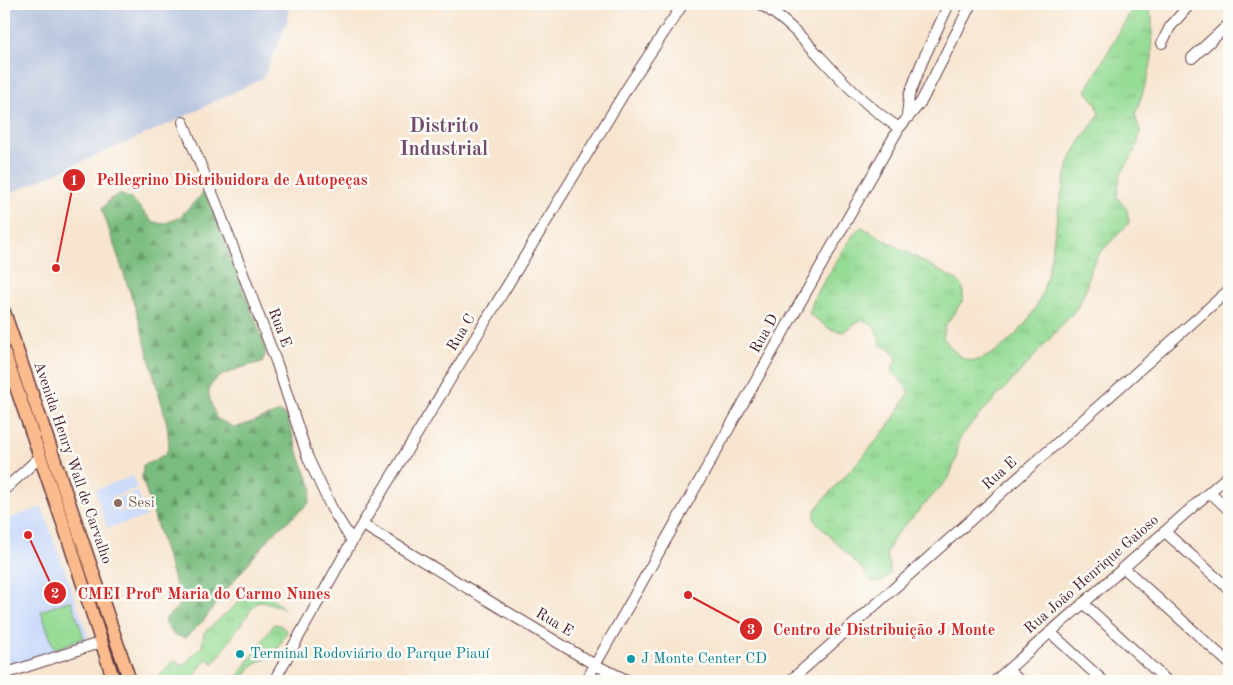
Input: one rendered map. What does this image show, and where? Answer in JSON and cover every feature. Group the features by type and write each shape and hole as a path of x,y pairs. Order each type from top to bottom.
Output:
{"main road":[{"name":"Avenida Henry Wall de Carvalho","path":"4,312 6,325 56,484 114,681"},
{"name":"Avenida Henry Wall de Carvalho","path":"4,352 40,457 56,484 130,681"}],"street":[{"name":"Rua C","path":"274,681 352,541 363,526 629,85 683,4"},
{"path":"760,4 785,21 847,85 884,118 899,128"},
{"path":"907,116 909,96 922,62 949,4"},
{"name":"Rua D","path":"586,681 899,128 920,102 971,4"},
{"path":"1162,43 1170,27 1190,4"},
{"path":"1192,58 1229,24"},
{"name":"Rua E","path":"183,122 217,205 277,364 308,458 332,509 352,541"},
{"name":"Rua E","path":"790,681 1229,290"},
{"path":"4,490 40,457"},
{"name":"Rua João Henrique Gaioso","path":"995,681 1229,475"},
{"path":"1210,492 1229,510"},
{"name":"Rua E","path":"363,526 596,665 629,681"},
{"path":"1165,532 1229,589"},
{"path":"1124,568 1229,663"},
{"path":"1083,603 1167,681"},
{"path":"1050,632 1103,681"},
{"path":"4,674 102,642"},
{"path":"1008,670 1020,681"}],"shaded area":[{"path":"4,4 289,4 287,23 263,78 173,122 4,196"},
{"name":"Sesi","path":"133,476 137,488 112,497 113,500 138,492 141,502 117,511 118,513 142,505 146,517 107,528 95,490"},
{"path":"42,507 89,638 4,669 4,520"}],"green space":[{"path":"1135,4 1147,4 1152,18 1152,58 1148,77 1135,115 1140,131 1137,147 1120,176 1117,197 1127,210 1129,223 1099,254 1090,270 1086,289 1077,308 971,424 959,440 956,459 949,478 895,536 886,554 890,566 890,574 882,582 872,582 861,568 815,521 815,510 890,424 909,391 898,377 891,372 897,357 881,345 875,327 862,319 843,332 830,329 809,314 815,296 855,232 862,227 958,281 963,287 963,300 945,326 943,338 959,356 970,361 984,358 1010,341 1036,307 1044,288 1064,182 1070,160 1077,146 1099,115 1096,103 1086,91"},
{"path":"203,193 208,199 262,337 266,353 262,362 239,368 223,375 211,385 209,397 216,418 235,428 280,412 287,417 312,488 309,503 273,534 225,591 204,620 185,638 174,635 166,624 166,618 178,607 180,599 142,478 143,465 154,461 166,453 169,446 167,424 137,313 102,209 110,199 120,194 133,200 152,221 162,224 179,218"},
{"path":"258,585 284,609 259,601 214,663 206,659 191,681 155,681 174,660 183,666 202,646 204,633"},
{"path":"71,600 84,638 54,649 41,611"},
{"path":"274,624 280,625 287,631 275,654 250,667 242,681 235,681"}],"place":[{"name":"Pellegrino Distribuidora de Autopeças","path":"56,268"},
{"name":"Sesi","path":"118,503"},
{"name":"CMEI Profª Maria do Carmo Nunes","path":"28,535"},
{"name":"Centro de Distribuição J Monte","path":"688,595"},
{"name":"Terminal Rodoviário do Parque Piauí","path":"240,654"},
{"name":"J Monte Center CD","path":"631,659"}],"district":[{"name":"Distrito Industrial","path":"444,138"}]}
